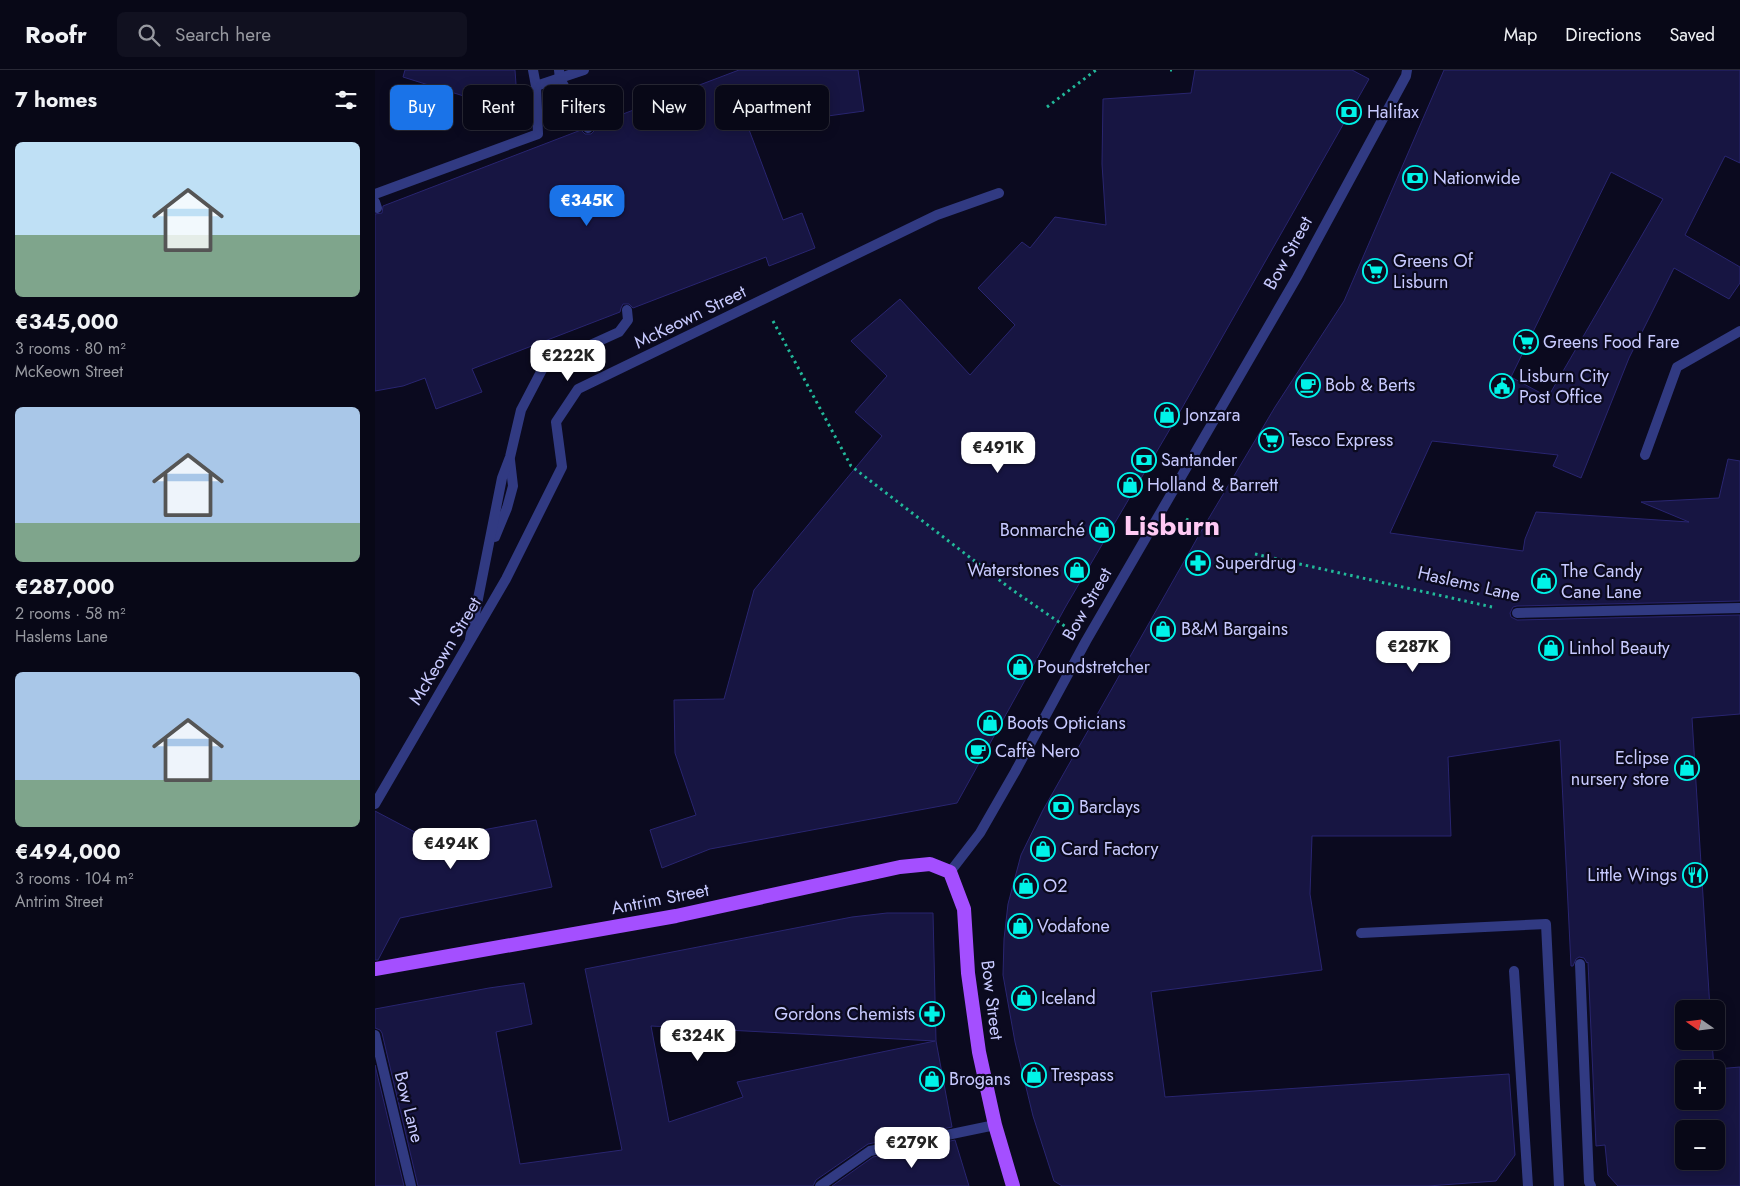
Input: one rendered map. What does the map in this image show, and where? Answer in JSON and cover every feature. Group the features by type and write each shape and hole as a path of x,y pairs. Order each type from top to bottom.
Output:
{"main road":[{"name":"Antrim Street","path":"375,969 676,916 900,867 930,864 950,872"},
{"name":"Bow Street","path":"950,872 964,909 969,973 979,1052 995,1125 1013,1186"}],"street":[{"path":"536,86 559,74 584,70"},
{"name":"Bow Street","path":"950,872 980,833 1015,772 1086,641 1297,277 1401,85 1407,70"},
{"path":"375,194 538,134 534,71"},
{"name":"McKeown Street","path":"375,804 506,579 562,466 556,422 578,389 937,215 999,193"},
{"path":"469,645 502,478 510,457 521,410 544,366 619,332 627,320 627,310"},
{"path":"1645,455 1677,367 1740,331"},
{"name":"Haslems Lane","path":"1517,613 1740,608"},
{"path":"1361,934 1546,924 1559,1186"},
{"path":"1580,964 1587,1142 1589,1182 1591,1186"},
{"path":"1514,970 1528,1186"},
{"name":"Bow Lane","path":"375,1035 411,1186"},
{"path":"820,1186 869,1151 995,1125"}],"path":[{"path":"1047,107 1096,70"},
{"path":"761,300 851,466 1011,589 1086,641"},
{"name":"Haslems Lane","path":"1255,554 1432,592 1517,613"}],"building":[{"path":"405,70 515,70 516,85 463,85 463,96 453,93 453,85 429,85 403,77"},
{"path":"739,70 858,70 864,111 829,116 829,85 715,85 715,130 749,130 783,220 802,213 815,248 769,266 766,257 633,308 629,304 623,304 620,312 472,369 482,392 436,409 425,378 403,386 375,391 375,214 382,213 383,206 581,130 585,134 591,134 594,130 623,130 623,114 633,110 633,130 705,130 705,85 699,85"},
{"path":"1195,70 1352,70 1369,79 1170,429 1066,606 957,803 710,849 662,868 650,830 696,815 675,753 674,700 724,699 754,590 882,436 855,412 887,376 851,341 900,299 970,375 1015,325 978,288 1022,242 1030,248 1055,217 1106,225 1102,164 1103,99 1191,93"},
{"path":"1444,70 1740,70 1740,163 1725,156 1685,235 1740,267 1740,283 1729,299 1674,268 1629,358 1581,478 1553,466 1558,455 1432,441 1390,533 1523,551 1525,539 1536,512 1689,522 1641,502 1719,498 1728,459 1740,461 1740,601 1517,606 1513,607 1510,613 1511,617 1517,620 1740,615 1740,714 1692,718 1709,1000 1675,1000 1675,1050 1713,1050 1713,1060 1675,1060 1675,1110 1725,1110 1725,1068 1740,1067 1740,1186 1618,1186 1608,1175 1605,1145 1596,1146 1588,962 1584,958 1579,957 1571,966 1560,740 1448,757 1451,836 1312,836 1310,894 1322,970 1151,992 1165,1097 1509,1074 1515,1155 1496,1181 1428,1186 1062,1186 1054,1181 1033,1116 1015,1042 1003,975 1004,939 1008,904 1021,855 1043,810 1203,528 1275,407 1344,301","holes":["1611,172 1663,199 1548,397 1511,377"]},
{"path":"375,811 430,840 536,820 552,887 400,918 378,960 375,960"},
{"path":"887,913 933,913 936,1041 952,1127 868,1144 816,1180 813,1186 418,1186 382,1033 375,1028 375,1009 524,983 532,1024 496,1032 520,1164 622,1150 585,969 852,917","holes":["651,1026 935,1041 737,1082 743,1097 669,1122"]},
{"path":"375,1065 404,1186 375,1186"},
{"path":"955,1140 969,1186 832,1186 873,1157"}],"place":[{"name":"Halifax","path":"1349,112"},
{"name":"Nationwide","path":"1415,178"},
{"name":"Greens Of Lisburn","path":"1375,271"},
{"name":"Greens Food Fare","path":"1526,342"},
{"name":"Bob & Berts","path":"1308,385"},
{"name":"Lisburn City Post Office","path":"1502,386"},
{"name":"Jonzara","path":"1167,415"},
{"name":"Tesco Express","path":"1271,440"},
{"name":"Santander","path":"1144,460"},
{"name":"Holland & Barrett","path":"1130,485"},
{"name":"Bonmarché","path":"1102,530"},
{"name":"Superdrug","path":"1198,563"},
{"name":"Waterstones","path":"1077,570"},
{"name":"The Candy Cane Lane","path":"1544,581"},
{"name":"B&M Bargains","path":"1163,629"},
{"name":"Linhol Beauty","path":"1551,648"},
{"name":"Poundstretcher","path":"1020,667"},
{"name":"Boots Opticians","path":"990,723"},
{"name":"Caffè Nero","path":"978,751"},
{"name":"Eclipse nursery store","path":"1687,768"},
{"name":"Barclays","path":"1061,807"},
{"name":"Card Factory","path":"1043,849"},
{"name":"Little Wings","path":"1695,875"},
{"name":"O2","path":"1026,886"},
{"name":"Vodafone","path":"1020,926"},
{"name":"Iceland","path":"1024,998"},
{"name":"Gordons Chemists","path":"932,1014"},
{"name":"Trespass","path":"1034,1075"},
{"name":"Brogans","path":"932,1079"}],"district":[{"name":"Lisburn","path":"1172,525"}]}
